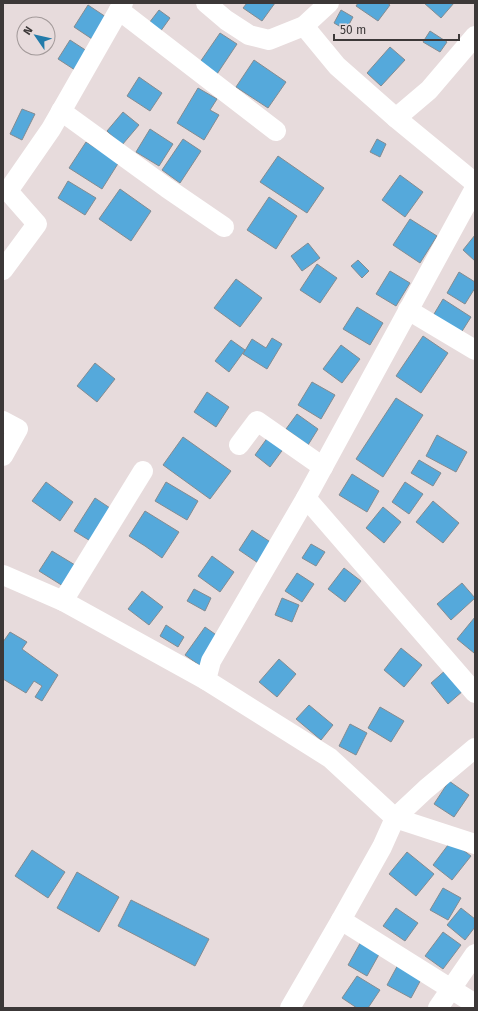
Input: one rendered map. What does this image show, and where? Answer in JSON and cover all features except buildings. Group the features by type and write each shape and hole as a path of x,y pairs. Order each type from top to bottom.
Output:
{"street":[{"path":"206,3 226,20 249,35 269,40 304,26 329,3"},
{"path":"3,270 37,224 8,192 51,129 121,6 276,131"},
{"path":"304,26 337,66 396,118 475,183"},
{"path":"396,118 429,90 475,36"},
{"path":"61,111 224,227"},
{"path":"206,680 210,661 306,498 475,188"},
{"path":"408,310 475,350"},
{"path":"3,421 18,429 3,456"},
{"path":"239,445 257,421 323,466"},
{"path":"63,601 143,471"},
{"path":"306,498 475,693"},
{"path":"3,575 63,601 206,680 330,758 395,818 475,844"},
{"path":"290,1008 382,846 395,818 426,789 475,748"},
{"path":"341,920 475,1004"},
{"path":"438,1008 475,954"}]}
